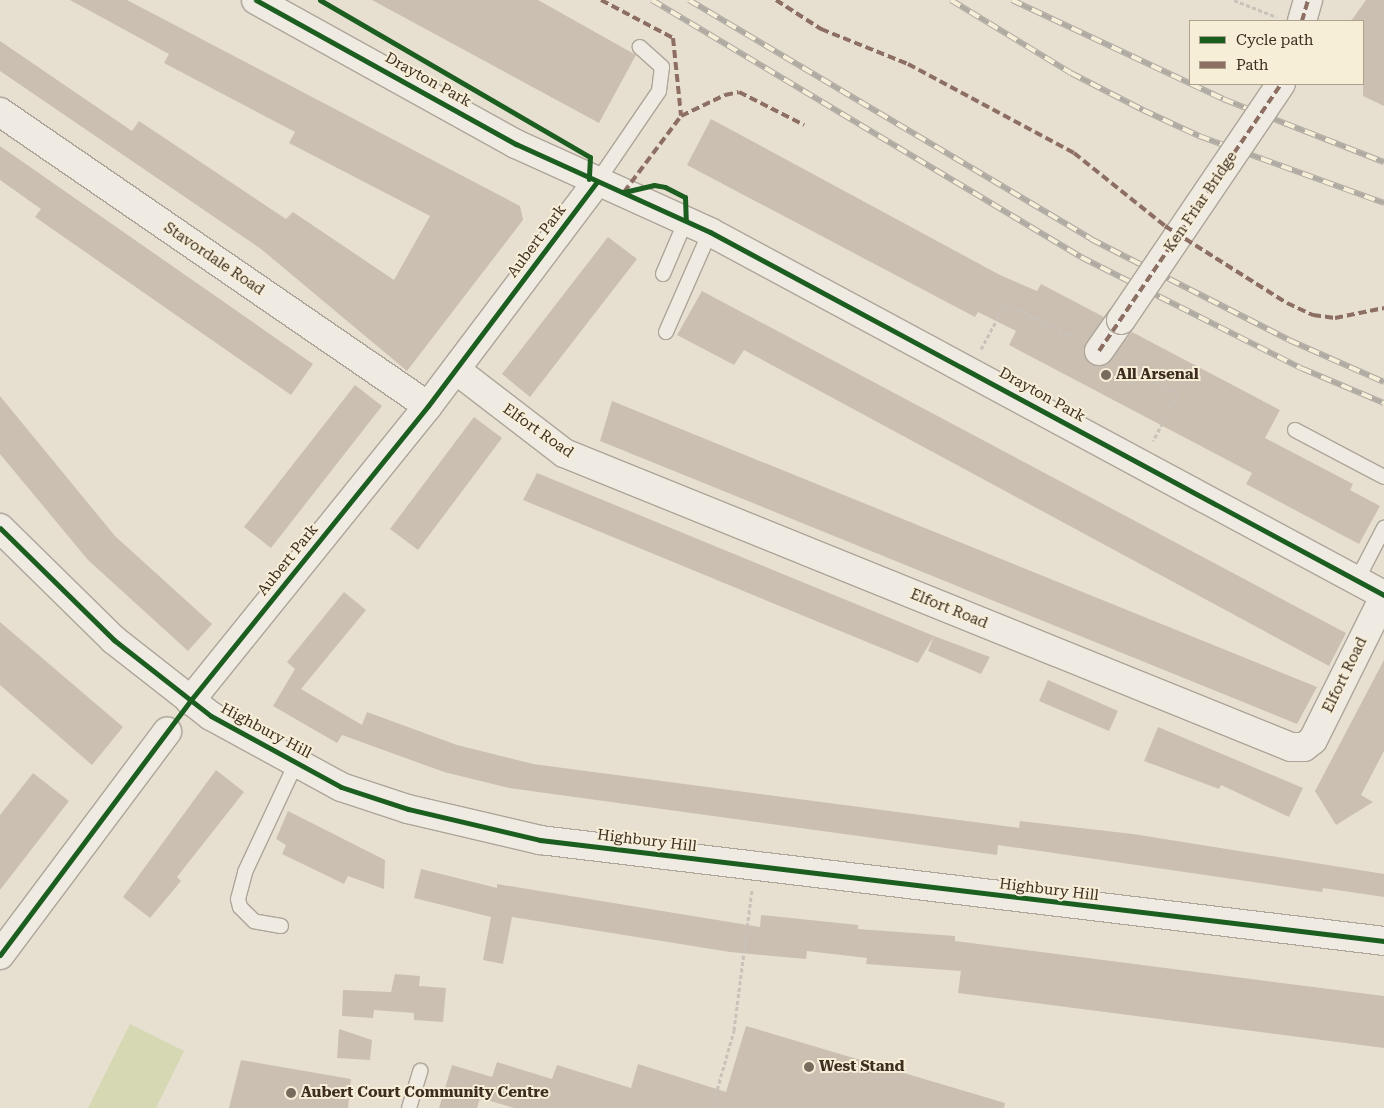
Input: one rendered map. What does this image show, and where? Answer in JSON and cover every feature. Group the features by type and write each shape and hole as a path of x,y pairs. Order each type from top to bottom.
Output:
{"street":[{"name":"Drayton Park","path":"256,0 516,144 698,226 970,370 1384,596"},
{"path":"1302,20 1308,0"},
{"name":"Ken Friar Bridge","path":"1099,351 1280,85"},
{"name":"Stavordale Road","path":"0,112 428,406"},
{"name":"Aubert Park","path":"190,701 428,406 597,182"},
{"name":"Elfort Road","path":"456,370 564,453 1291,747 1304,747 1313,740 1384,596"},
{"name":"Highbury Hill","path":"0,528 114,640 190,701 341,786 417,812 540,840 755,868 1384,941"},
{"path":"0,955 167,732"}],"lane":[{"name":"Aubert Park","path":"597,182 659,91 662,67 640,47"},
{"path":"663,274 698,226"},
{"path":"666,332 698,226"},
{"path":"1296,430 1384,477"},
{"path":"1357,580 1384,528"},
{"path":"281,926 254,920 240,907 238,899 245,872 297,762"},
{"path":"409,1108 420,1071"}],"path":[{"path":"1234,0 1273,15"},
{"path":"970,370 1006,303 1178,394 1141,464"},
{"path":"712,1108 734,1030 755,868"}],"green space":[{"path":"130,1024 184,1051 156,1108 88,1108"}],"building":[{"path":"70,0 127,0 520,206 523,220 407,371 261,249 0,71 0,41 132,131 139,121 286,219 293,212 394,280 430,216 289,143 295,132 164,63 169,54"},
{"path":"372,0 538,0 636,55 599,123"},
{"path":"1366,0 1384,0 1384,106 1363,96 1364,20 1352,20"},
{"path":"711,119 1000,275 1037,291 1041,284 1104,317 1084,349 1090,364 1106,365 1132,332 1280,410 1265,438 1353,484 1350,490 1380,506 1359,544 1246,484 1252,473 1009,345 1016,331 978,312 975,317 687,165"},
{"path":"0,146 313,364 291,395 35,217 41,209 0,180"},
{"path":"608,237 637,259 530,397 502,374"},
{"path":"702,291 1346,633 1329,666 744,350 734,365 677,335"},
{"path":"355,385 382,406 271,548 244,527"},
{"path":"0,396 115,536 212,624 188,651 88,560 0,454"},
{"path":"612,401 1317,687 1297,724 600,441"},
{"path":"474,417 502,438 418,550 390,529"},
{"path":"537,473 934,636 918,663 523,500"},
{"path":"344,592 366,610 301,689 362,725 367,712 457,745 533,764 1019,828 1020,821 1133,834 1384,874 1384,897 1323,888 1322,892 998,845 997,855 509,788 444,772 342,735 337,743 273,706 295,669 287,662"},
{"path":"0,622 123,727 92,765 0,685"},
{"path":"934,636 990,657 981,674 928,651"},
{"path":"1384,660 1384,751 1361,795 1373,802 1336,825 1315,791"},
{"path":"1048,680 1118,711 1109,731 1039,701"},
{"path":"1158,727 1303,788 1289,817 1221,785 1219,789 1144,761"},
{"path":"216,770 244,792 177,877 181,881 150,918 123,897"},
{"path":"33,773 69,801 0,890 0,815"},
{"path":"288,811 385,860 384,889 348,876 344,884 282,854 286,845 276,839"},
{"path":"421,869 497,888 497,884 760,927 761,915 858,925 858,929 955,936 955,941 1384,996 1384,1048 958,993 961,971 866,964 867,958 807,951 806,959 730,952 512,917 503,964 483,960 491,917 414,898"},
{"path":"395,974 420,976 419,986 446,988 443,1022 414,1020 414,1013 374,1010 373,1018 342,1016 343,990 391,992"},
{"path":"746,1026 1005,1103 1004,1108 514,1108 480,1098 477,1108 439,1108 452,1065 492,1077 497,1062 552,1079 557,1065 631,1088 638,1064 726,1092"},
{"path":"339,1029 372,1040 370,1060 337,1058"},
{"name":"Aubert Court Community Centre","path":"241,1060 351,1079 348,1108 229,1108"}],"railway":[{"path":"652,0 1081,257 1301,368 1384,403"},
{"path":"689,0 1091,239 1289,340 1384,382"},
{"path":"951,0 1071,73 1143,110 1199,136 1384,203"},
{"path":"1012,0 1189,83"},
{"path":"1193,85 1223,99 1384,162"}],"marked path":[{"path":"601,0 673,38 681,116 725,95 739,92 804,125"},
{"path":"776,0 821,29 908,64 1074,153 1165,226 1287,303 1313,315 1335,318 1384,308"},
{"path":"1302,20 1308,0"},
{"path":"1099,351 1280,85"},
{"path":"624,192 681,116"}],"cycle path":[{"path":"256,0 516,144 710,232 1384,595"},
{"path":"320,0 590,157 589,179"},
{"path":"0,955 190,701 428,406 597,182"},
{"path":"624,192 654,185 665,187 685,197 686,220"},
{"path":"0,528 114,640 211,716 341,787 408,809 540,840 1384,941"}],"place":[{"name":"All Arsenal","path":"1106,375"},
{"name":"West Stand","path":"809,1067"},
{"name":"Aubert Court Community Centre","path":"291,1093"}]}
